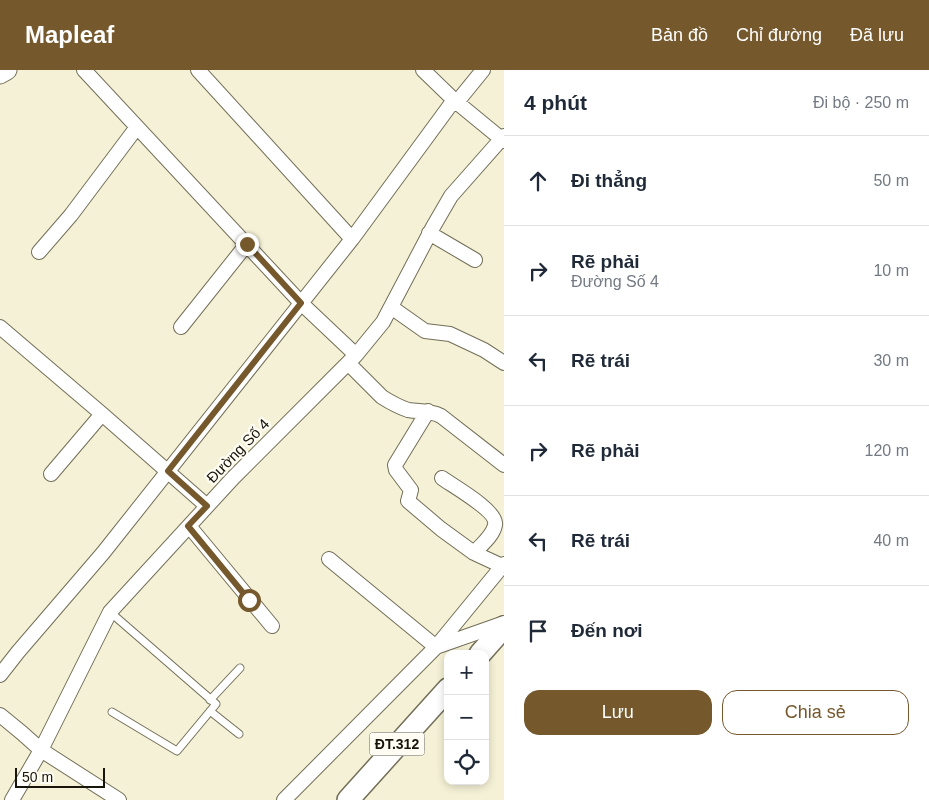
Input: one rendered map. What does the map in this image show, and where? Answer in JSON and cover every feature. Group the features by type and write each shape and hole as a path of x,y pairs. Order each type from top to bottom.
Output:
{"main road":[{"path":"484,650 504,628"},
{"name":"ĐT.312","path":"348,800 444,693"}],"street":[{"path":"0,74 7,70"},
{"path":"84,70 301,303 352,359 382,397 399,407 409,410 428,411 441,416 504,464"},
{"path":"198,70 352,239"},
{"path":"423,70 455,101 503,139"},
{"path":"0,675 103,553 352,239 455,101 483,70"},
{"path":"39,252 71,215 137,127"},
{"name":"Đường Số 4","path":"12,800 41,750 110,612 233,478 352,359 383,322 451,196 503,139"},
{"path":"430,233 475,260"},
{"path":"181,327 247,244"},
{"path":"391,307 425,331 450,334 484,350 504,363"},
{"path":"0,327 207,506"},
{"path":"284,800 436,647 503,565 474,554 441,530 408,500 411,490 396,470 395,464 428,411"},
{"path":"51,474 102,414"},
{"path":"442,478 487,509 494,517 496,524 492,534 474,554"},
{"path":"188,526 272,626"},
{"path":"329,558 436,647"},
{"path":"436,647 504,623"},
{"path":"0,715 41,750 104,796 119,800"}],"lane":[{"path":"110,612 216,704 177,751 112,712"},
{"path":"210,700 240,668"},
{"path":"210,711 239,734"}],"route":[{"path":"247,244 301,303 168,471 207,506 188,526 249,600"}]}
